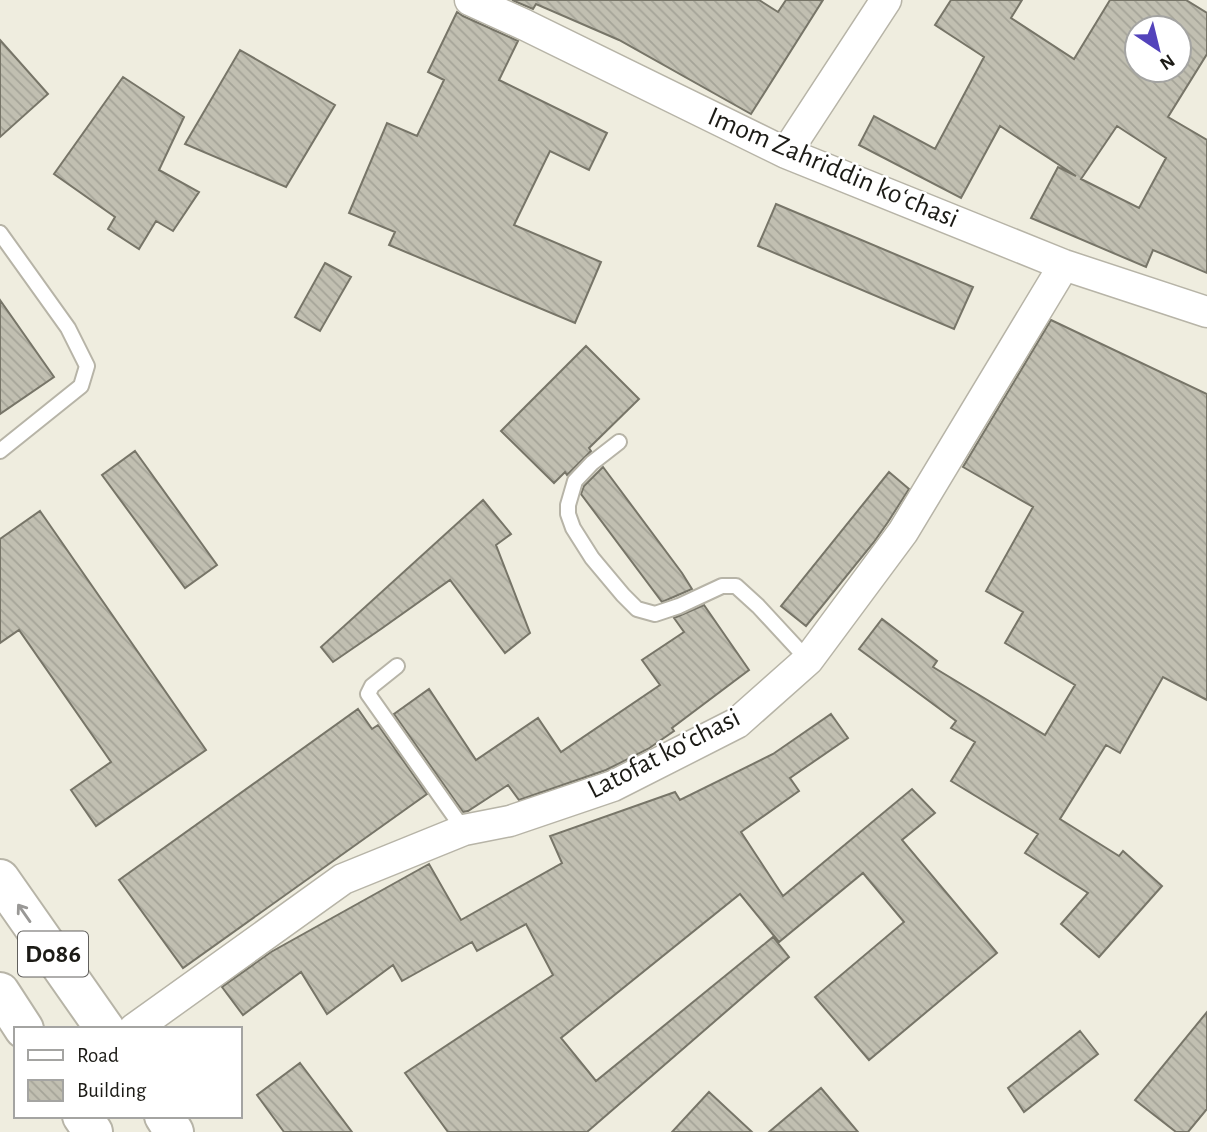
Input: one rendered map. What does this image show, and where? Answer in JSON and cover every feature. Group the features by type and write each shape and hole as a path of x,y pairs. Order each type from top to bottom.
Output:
{"main road":[{"name":"D086","path":"0,879 104,1027"},
{"name":"D086","path":"0,992 23,1027"}],"street":[{"name":"Imom Zahriddin koʻchasi","path":"470,0 786,153 1064,265 1207,312"},
{"path":"786,153 886,0"},
{"name":"Latofat koʻchasi","path":"137,1027 343,879 464,830 510,821 613,786 737,723 808,660 903,532 1064,265"}],"lane":[{"path":"0,233 68,328 87,366 81,386 0,451"},
{"path":"619,442 592,463 575,481 568,514 581,543 623,595 637,609 655,614 722,586 736,586 808,660"},
{"path":"397,666 372,686 368,694 464,830"}],"building":[{"path":"512,0 759,0 778,12 786,0 823,0 751,114 619,40 536,4 533,9"},
{"path":"951,0 1022,0 1011,18 1074,59 1110,0 1186,0 1207,13 1207,54 1193,77 1193,14 1123,14 1123,84 1188,84 1168,117 1207,140 1207,273 1153,250 1146,267 1031,218 1058,167 1076,176 1000,126 961,198 859,145 874,116 935,149 984,57 935,25","holes":["1117,126 1166,158 1139,208 1081,179"]},
{"path":"457,12 518,41 499,80 607,133 589,170 550,151 514,225 601,262 575,323 389,245 395,232 349,213 387,123 417,136 444,80 428,72"},
{"path":"0,40 48,94 0,137"},
{"path":"240,50 335,105 286,187 185,144"},
{"path":"123,77 184,117 159,170 199,192 173,231 156,221 139,249 108,229 115,217 54,174"},
{"path":"776,204 973,287 954,329 758,246"},
{"path":"325,263 351,277 320,331 295,317"},
{"path":"0,300 54,377 0,414"},
{"path":"1051,320 1207,394 1207,700 1163,677 1120,753 1106,745 1060,819 1119,856 1123,851 1162,886 1099,957 1061,924 1088,893 1025,853 1038,834 951,781 975,742 951,728 956,721 859,649 882,619 937,661 933,667 1045,735 1075,685 1005,643 1023,612 986,591 1033,507 963,467"},
{"path":"586,346 639,399 589,448 591,451 567,475 565,472 554,483 501,431"},
{"path":"135,451 217,565 185,588 102,475"},
{"path":"603,467 692,589 662,602 581,494 584,486"},
{"path":"889,472 909,489 874,542 806,626 781,606"},
{"path":"483,500 511,534 496,545 530,633 505,653 450,580 333,662 321,647"},
{"path":"40,511 206,750 96,826 71,790 111,762 19,630 0,643 0,539"},
{"path":"704,605 749,670 672,728 674,731 648,749 606,770 519,800 508,785 463,812 394,714 429,689 476,760 538,718 561,752 660,685 642,660 684,632 674,618"},
{"path":"358,709 372,729 378,725 427,794 183,968 119,880"},
{"path":"831,714 848,738 790,778 799,791 741,832 783,896 912,789 935,813 902,840 997,953 869,1060 815,997 904,922 863,873 779,942 740,894 561,1038 596,1081 773,937 789,957 587,1132 448,1132 405,1073 553,975 526,924 477,951 472,942 402,981 393,965 327,1014 301,972 243,1015 222,987 271,952 429,864 461,920 562,863 550,836 675,792 680,800 773,754"},
{"path":"1207,1012 1207,1109 1188,1132 1176,1132 1135,1100"},
{"path":"1080,1031 1098,1054 1024,1112 1008,1088"},
{"path":"300,1063 352,1132 284,1132 257,1095"},
{"path":"821,1088 858,1132 769,1132"},
{"path":"709,1092 752,1132 672,1132"}]}
